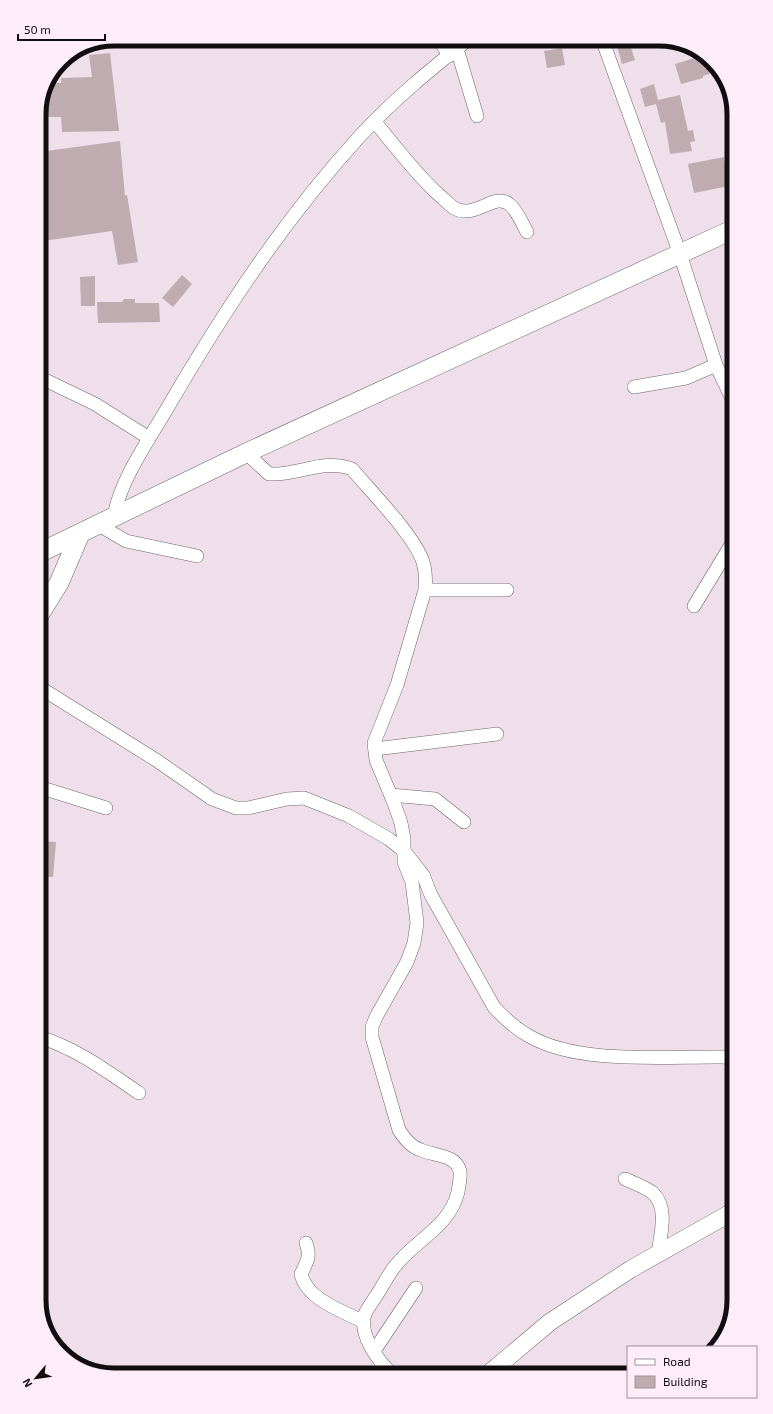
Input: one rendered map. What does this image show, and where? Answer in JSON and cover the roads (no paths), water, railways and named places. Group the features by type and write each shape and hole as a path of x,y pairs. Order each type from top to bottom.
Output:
{"main road":[{"path":"46,550 246,453 727,232"},
{"path":"46,604 59,583 80,534"}],"street":[{"path":"447,46 453,52 477,116"},
{"path":"197,556 126,541 106,521 149,438 242,286 316,188 375,122 405,92 460,46"},
{"path":"605,46 680,254 716,365 727,388"},
{"path":"375,122 424,181 452,207 462,212 470,212 496,201 503,201 515,210 527,232"},
{"path":"634,387 686,378 716,365"},
{"path":"46,380 95,404 149,438"},
{"path":"246,453 268,474 285,473 324,465 341,465 352,469 413,543 423,562 426,575 425,590 397,685 374,742 376,760 401,823 405,852 404,862 412,882 417,923 414,943 398,980 376,1017 372,1027 372,1037 399,1130 413,1146 448,1158 456,1163 460,1171 460,1182 456,1200 448,1214 440,1225 396,1265 366,1314 364,1322 368,1340 386,1368"},
{"path":"694,606 727,552"},
{"path":"425,590 507,590"},
{"path":"46,691 156,760 212,799 236,808 248,808 288,799 304,798 349,816 389,839 405,852 423,875 432,895 494,1007 508,1022 530,1037 560,1049 622,1058 716,1056 727,1057"},
{"path":"375,749 497,734"},
{"path":"46,789 106,808"},
{"path":"391,795 435,800 464,822"},
{"path":"46,1039 94,1062 139,1092"},
{"path":"625,1179 644,1187 653,1194 658,1201 662,1217 658,1254"},
{"path":"495,1368 550,1322 631,1269 727,1215"},
{"path":"306,1243 310,1252 309,1260 301,1274 303,1282 316,1297 364,1322"},
{"path":"374,1351 416,1288"}]}
